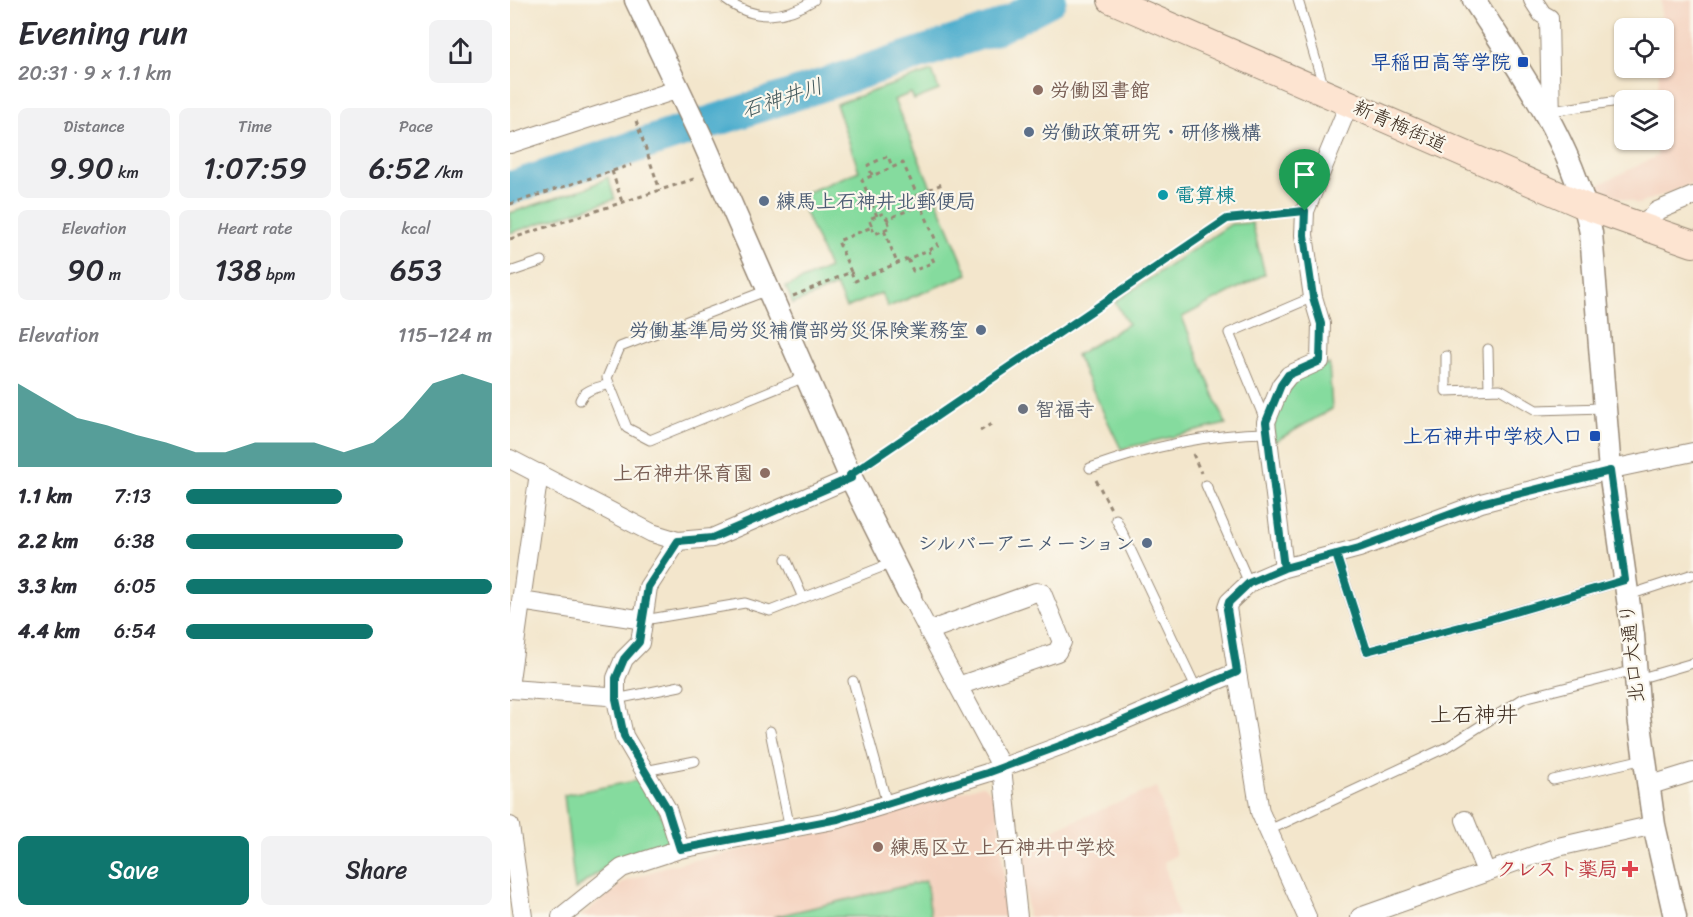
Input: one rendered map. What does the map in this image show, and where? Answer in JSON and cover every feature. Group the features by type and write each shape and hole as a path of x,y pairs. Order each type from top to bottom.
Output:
{"main road":[{"name":"新青梅街道","path":"1117,3 1587,207 1641,228 1693,244"}],"street":[{"path":"636,0 702,137 851,476 928,631 1002,768 1018,917"},
{"name":"北口大通り","path":"1474,0 1551,117 1587,207 1592,233 1610,471 1626,588 1644,759 1654,825 1675,917"},
{"path":"1533,0 1542,14 1549,9"},
{"path":"1549,9 1551,117"},
{"path":"510,144 679,89"},
{"path":"1284,568 1266,428 1281,385 1288,375 1320,361 1321,324 1313,297 1304,235 1305,211 1349,104"},
{"path":"1641,228 1657,211 1693,196"},
{"path":"1307,917 1260,812 1227,609 1229,602 1249,583 1284,568 1359,548 1481,503 1693,452"},
{"path":"510,459 652,533 678,541 712,538 851,476"},
{"path":"510,680 539,473"},
{"path":"678,541 648,587 639,642 624,659 616,678 616,699 624,736 667,808 680,849"},
{"path":"928,631 1036,592 1042,593 1062,642 1057,652 958,686"},
{"path":"521,601 644,620"},
{"path":"561,917 622,868 680,849 838,819 1002,768 1092,734 1237,672"},
{"path":"510,689 608,696 616,699"},
{"path":"1648,786 1693,772"},
{"path":"1466,820 1486,872"},
{"path":"1360,917 1558,847 1654,825"},
{"path":"510,826 523,917"}],"lane":[{"path":"726,0 735,7 767,17 791,14 814,0"},
{"path":"1298,0 1321,73 1324,93"},
{"path":"1551,117 1612,102"},
{"path":"510,272 542,261"},
{"path":"772,297 620,347 607,378 627,428 650,440 807,376"},
{"path":"1090,468 1116,459 1187,442 1266,428 1229,333 1313,297"},
{"path":"1488,349 1489,389"},
{"path":"1446,356 1446,391 1500,389 1536,410 1604,408"},
{"path":"580,400 582,394 609,384"},
{"path":"1206,484 1249,583"},
{"path":"1116,519 1196,688"},
{"path":"1336,554 1367,651 1487,620 1693,574"},
{"path":"786,559 803,598"},
{"path":"644,620 745,603 770,611 894,562"},
{"path":"1267,831 1449,746 1524,698 1693,663"},
{"path":"853,681 887,804"},
{"path":"616,699 680,686"},
{"path":"770,731 790,829"},
{"path":"1553,780 1644,759"},
{"path":"645,771 695,761"}],"path":[{"path":"638,127 660,190"},
{"path":"872,175 868,165 888,156 892,167"},
{"path":"872,227 838,241 855,281 938,246 903,163 862,180 877,216"},
{"path":"510,204 631,165"},
{"path":"612,171 622,202"},
{"path":"510,239 717,171"},
{"path":"917,195 942,184"},
{"path":"887,219 921,205"},
{"path":"851,476 1227,219 1305,211"},
{"path":"884,213 890,227 875,234 869,219 877,216 884,213"},
{"path":"884,230 897,263"},
{"path":"908,259 913,271 934,262 929,250"},
{"path":"772,297 851,272"},
{"path":"980,431 991,424"},
{"path":"1187,442 1206,484"},
{"path":"1090,468 1116,519"}],"shaded area":[{"path":"1661,0 1693,0 1693,184 1638,204 1602,191 1598,185 1657,156 1657,150 1674,150 1674,90 1658,90 1659,78 1674,78 1674,18 1662,18"},
{"name":"練馬区立 上石神井中学校","path":"983,785 997,797 1008,917 580,917 624,882 664,867 843,827"},
{"path":"1157,787 1176,855 1164,862 1178,917 1028,917 1021,846 1062,826"}],"green space":[{"path":"932,71 939,90 914,100 911,93 894,100 968,274 888,307 881,293 846,308 836,286 793,304 786,287 829,268 798,196 859,171 836,104"},
{"path":"608,177 615,199 510,233 510,213 589,187"},
{"path":"1252,223 1265,274 1182,317 1226,424 1121,449 1076,355 1128,324 1115,302 1231,224"},
{"path":"1329,364 1332,409 1274,442 1276,416 1294,377"},
{"path":"644,779 666,825 671,842 619,859 575,890 564,795"},
{"path":"926,881 931,917 773,917"}],"waterway":[{"name":"石神井川","path":"510,188 999,27 1050,0"}],"place":[{"name":"早稲田高等学院","path":"1523,62"},
{"name":"労働図書館","path":"1038,90"},
{"name":"労働政策研究・研修機構","path":"1029,132"},
{"name":"電算棟","path":"1163,195"},
{"name":"練馬上石神井北郵便局","path":"764,201"},
{"name":"労働基準局労災補償部労災保険業務室","path":"981,330"},
{"name":"智福寺","path":"1023,409"},
{"name":"上石神井中学校入口","path":"1595,436"},
{"name":"上石神井保育園","path":"765,473"},
{"name":"シルバーアニメーション","path":"1147,543"},
{"name":"練馬区立 上石神井中学校","path":"878,847"},
{"name":"クレスト薬局","path":"1630,869"}],"district":[{"name":"上石神井","path":"1474,714"}],"route":[{"path":"1305,211 1227,219 850,475 851,478 712,538 678,541 648,587 639,642 624,659 616,678 616,699 624,736 667,808 680,849 838,819 987,773 1092,734 1237,672 1227,609 1229,602 1249,583 1284,568 1336,554 1359,548 1481,503 1610,471 1625,580 1487,620 1367,651 1336,554 1284,568 1266,422 1273,402 1288,375 1320,361 1321,324 1313,297 1304,235 1305,211"}]}
